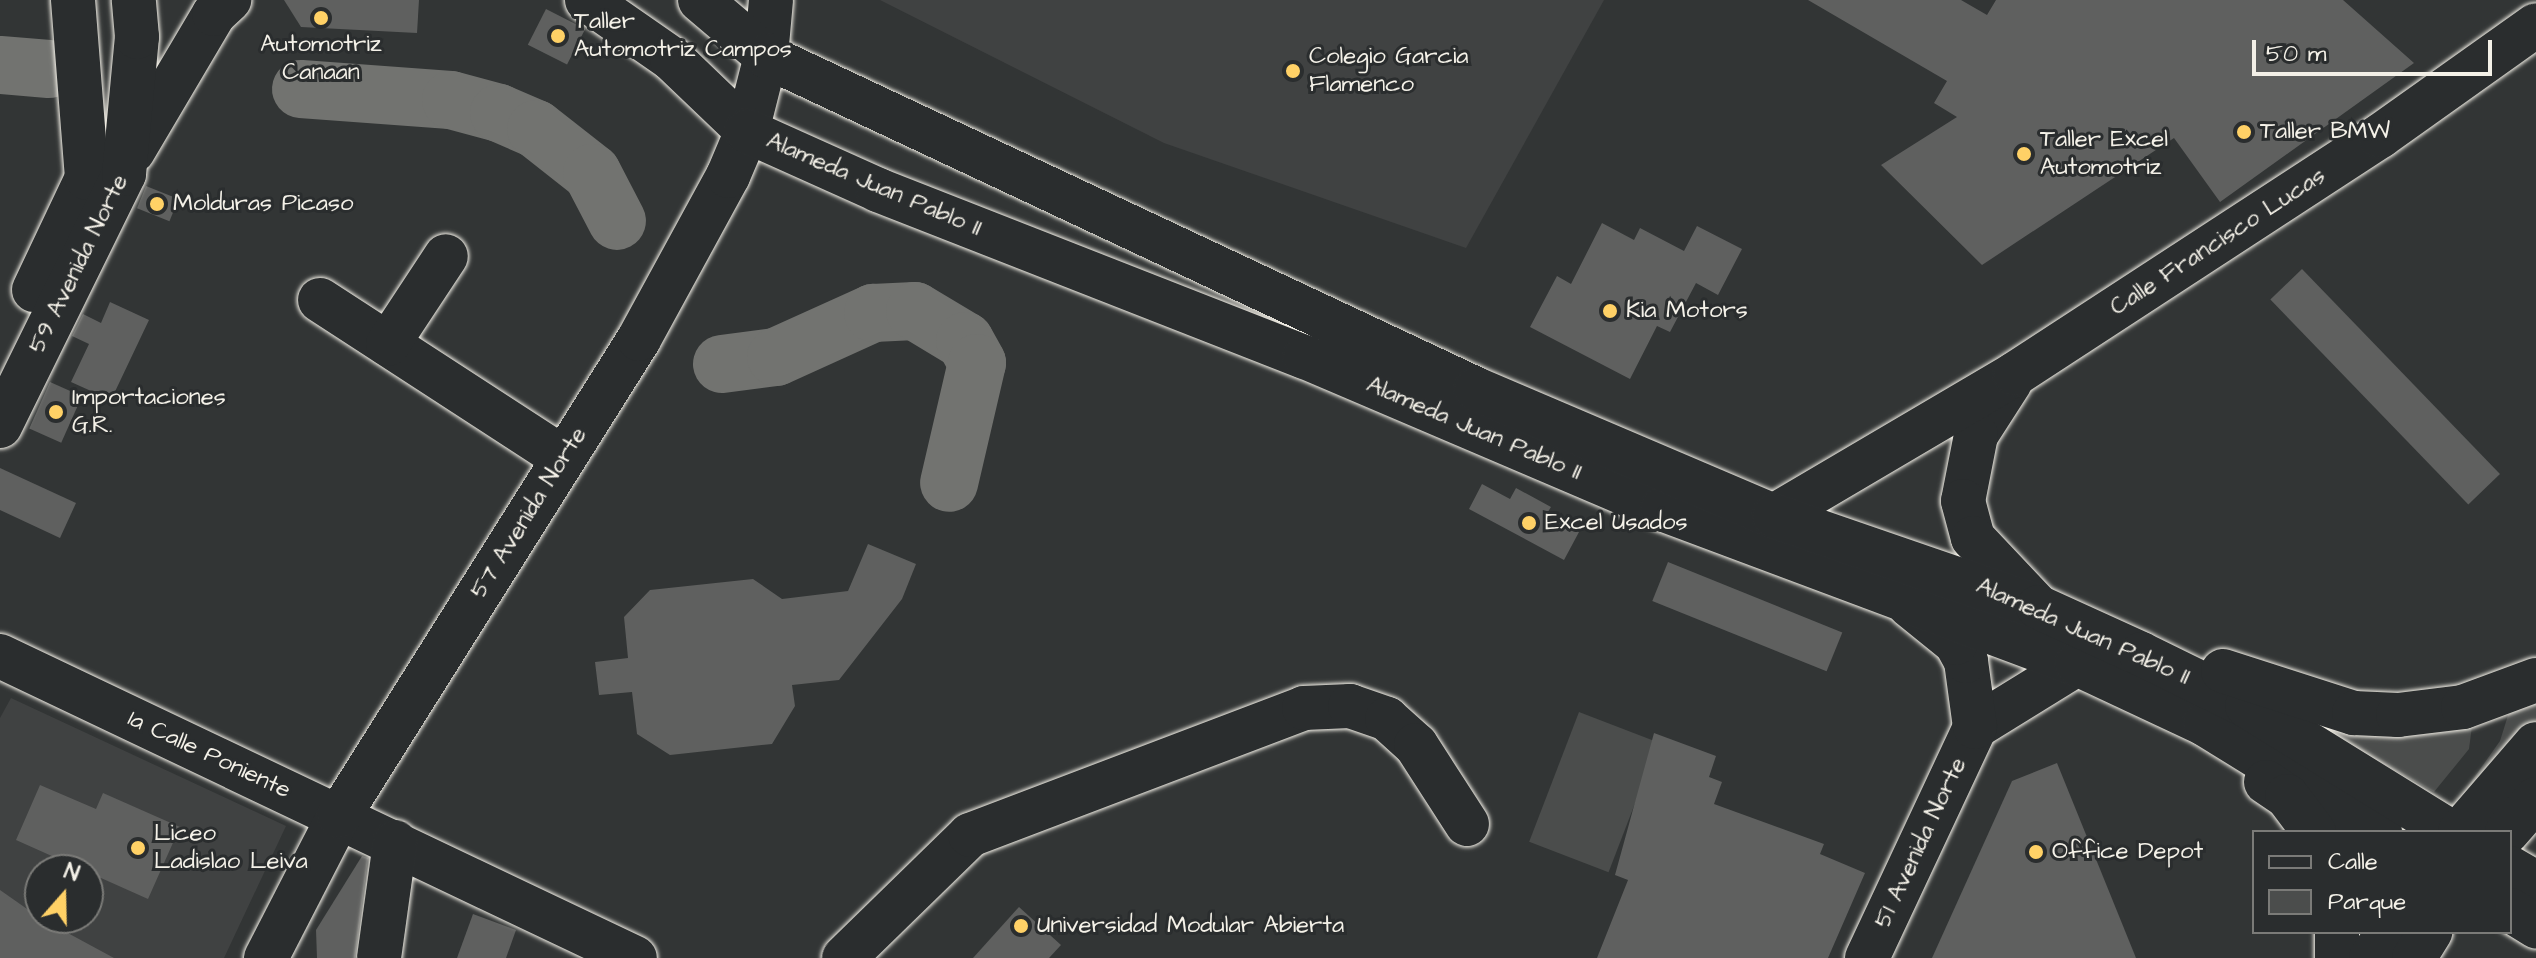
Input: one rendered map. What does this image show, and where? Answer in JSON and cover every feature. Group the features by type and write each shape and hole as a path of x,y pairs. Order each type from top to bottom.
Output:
{"main road":[{"name":"59 Avenida Norte","path":"0,426 130,156 134,0"},
{"path":"130,156 214,14 229,0"},
{"name":"Alameda Juan Pablo II","path":"587,0 672,59 747,131 878,190 1132,288 1662,509 1907,604 2077,664 2205,724 2377,830"},
{"name":"Alameda Juan Pablo II","path":"700,0 766,56 1489,395 1774,516 2038,607 2247,706 2472,830"},
{"name":"57 Avenida Norte","path":"266,958 339,816 639,339 728,176 747,131 766,56 771,0"},
{"name":"59 Avenida Norte","path":"0,361 87,178 69,11"},
{"name":"Calle Francisco Lucas","path":"1774,516 2015,374 2528,36"},
{"path":"388,344 446,256"},
{"path":"320,300 563,458"},
{"name":"Calle Francisco Lucas","path":"2015,374 1976,435 1963,501 1973,538 2038,607"},
{"name":"51 Avenida Norte","path":"1867,958 1975,727 1966,661 1956,643 1907,604"},
{"path":"2038,607 2354,713 2398,715 2463,707 2536,680"},
{"name":"1a Calle Poniente","path":"0,656 635,958"},
{"path":"2077,664 2287,796 2312,830"},
{"name":"51 Avenida Norte","path":"1975,727 2077,664"},
{"path":"844,958 970,835 1304,708 1350,706 1387,719 1416,745 1467,824"},
{"path":"2472,830 2536,744"},
{"path":"2472,830 2536,799"},
{"path":"379,958 395,842"},
{"path":"2512,869 2536,883"},
{"path":"2512,911 2536,926"},
{"path":"2341,934 2377,952 2425,934"}],"shaded area":[{"name":"Colegio Garcia Flamenco","path":"880,0 1604,0 1466,248 1164,143"},
{"name":"Liceo Ladislao Leiva","path":"11,698 286,826 224,958 0,958 0,718"}],"green space":[{"path":"2536,701 2536,731 2467,810 2459,799 2500,741 2510,709"},
{"path":"2289,711 2472,726 2469,749 2434,792"},
{"path":"1579,712 1658,742 1609,872 1529,842"}],"building":[{"path":"284,0 419,0 417,33 301,27"},
{"path":"1808,0 1961,0 1987,15 1996,0 2343,0 2414,63 2220,202 2174,138 1982,265 1881,165 1957,117 1934,103 1947,81"},
{"name":"Taller Automotriz Campos","path":"546,9 585,29 567,65 528,45"},
{"name":"Molduras Picaso","path":"146,186 178,199 169,221 137,208"},
{"name":"Kia Motors","path":"1602,223 1634,240 1640,228 1684,251 1697,226 1742,249 1718,295 1696,283 1670,332 1657,326 1630,379 1530,327 1557,276 1571,284"},
{"path":"2302,269 2500,474 2468,505 2270,300"},
{"path":"110,302 149,320 111,400 71,382 89,344 72,336 83,314 101,323"},
{"name":"Importaciones G.R.","path":"50,382 82,396 61,443 29,429"},
{"path":"0,468 76,503 60,538 0,510"},
{"name":"Excel Usados","path":"1482,484 1510,499 1516,488 1551,507 1546,515 1579,532 1564,560 1469,509"},
{"path":"868,544 916,564 902,599 839,680 792,685 795,706 772,744 670,755 637,734 632,692 599,695 595,662 628,658 624,617 650,590 753,579 782,599 848,591"},
{"path":"1668,562 1842,632 1827,671 1652,601"},
{"path":"1654,733 1716,756 1709,777 1722,782 1714,804 1824,844 1820,854 1865,873 1828,958 1597,958 1628,880 1615,875"},
{"name":"Office Depot","path":"2057,763 2136,958 1932,958 2012,781"},
{"path":"40,785 96,809 103,793 180,827 148,899 104,879 104,854 47,854 16,840"},
{"path":"362,856 368,858 355,958 317,958 316,930"},
{"path":"0,890 24,907 24,934 70,934 114,958 0,958"},
{"name":"Universidad Modular Abierta","path":"1019,907 1061,945 1049,958 973,958"},
{"path":"473,914 516,930 506,958 457,958"}],"waterway":[{"path":"0,65 49,69"},
{"path":"301,89 451,100 499,113 536,129 592,173 617,221"},
{"path":"722,364 776,357 873,313 915,311 965,341 977,363 949,483"}],"place":[{"name":"Automotriz Canaan","path":"321,18"},
{"name":"Taller Automotriz Campos","path":"558,36"},
{"name":"Colegio Garcia Flamenco","path":"1293,71"},
{"name":"Taller BMW","path":"2244,132"},
{"name":"Taller Excel Automotriz","path":"2024,154"},
{"name":"Molduras Picaso","path":"157,204"},
{"name":"Kia Motors","path":"1610,311"},
{"name":"Importaciones G.R.","path":"56,412"},
{"name":"Excel Usados","path":"1529,523"},
{"name":"Liceo Ladislao Leiva","path":"138,848"},
{"name":"Office Depot","path":"2036,852"},
{"name":"Universidad Modular Abierta","path":"1021,926"}]}
